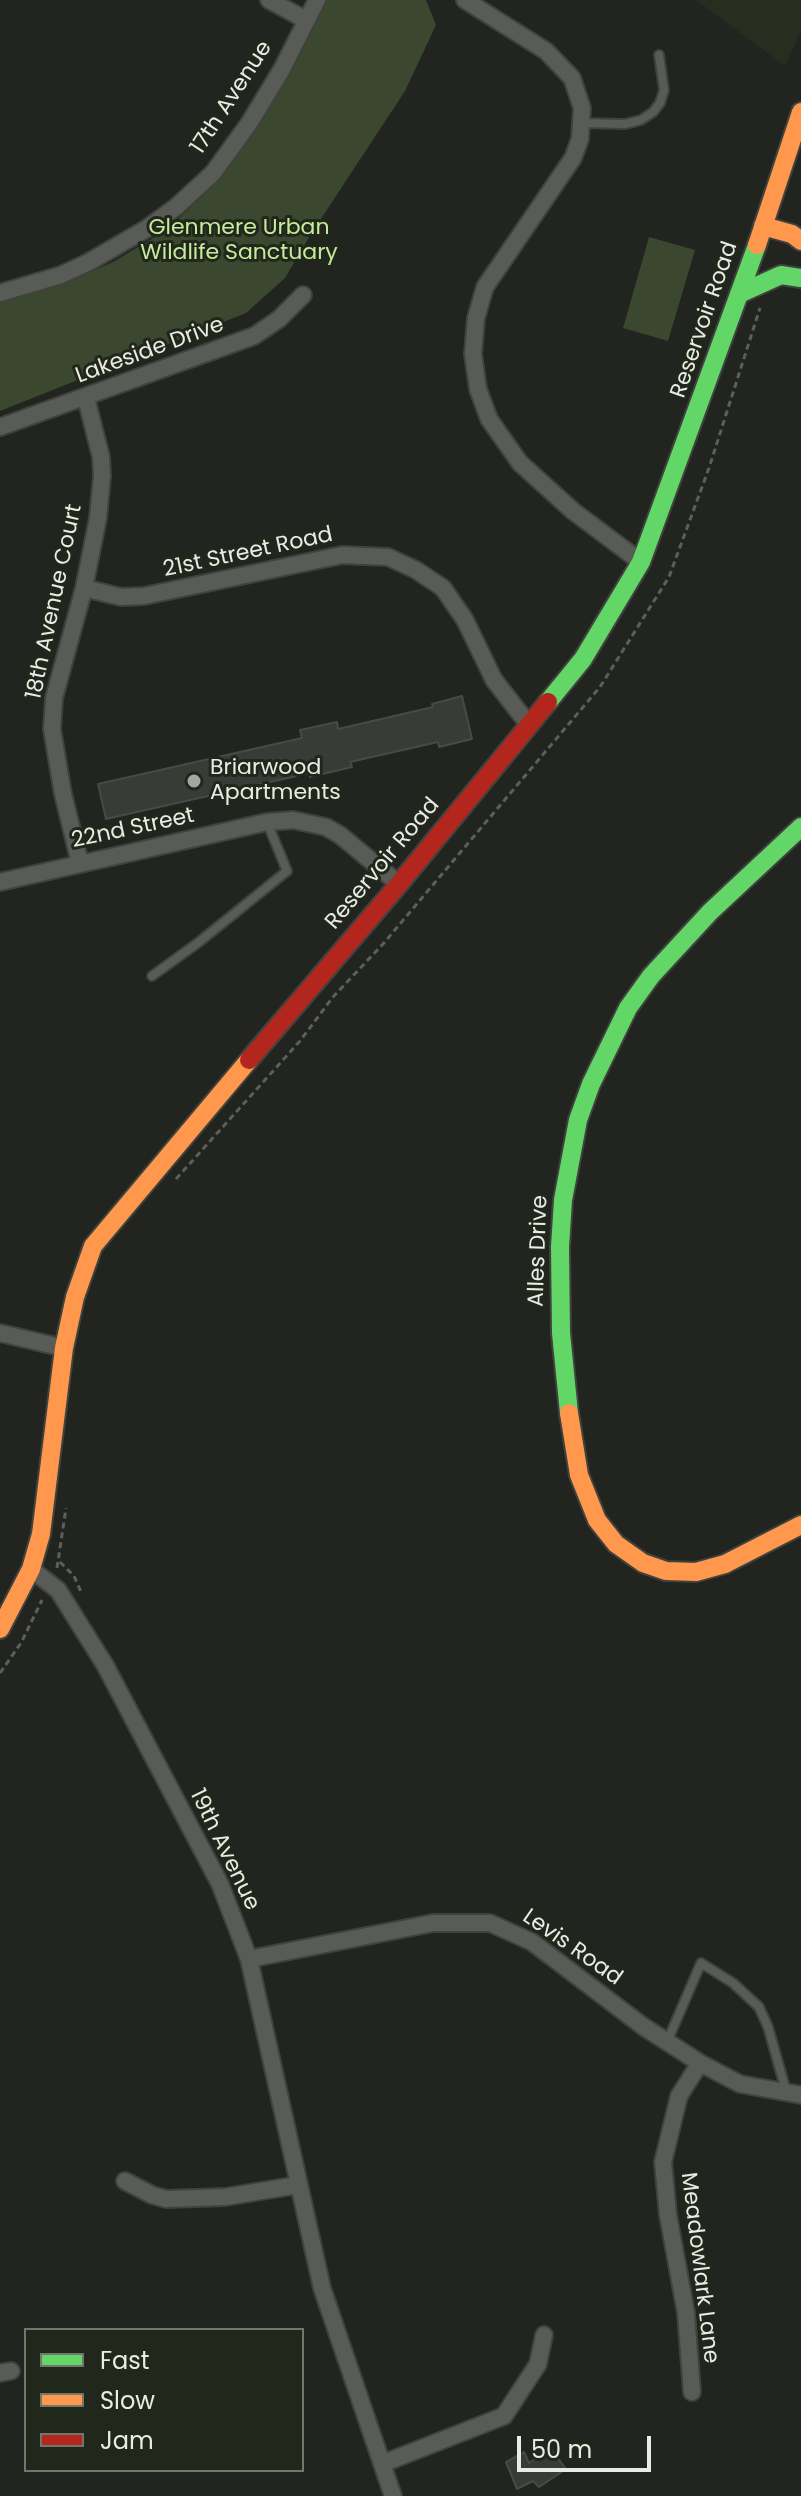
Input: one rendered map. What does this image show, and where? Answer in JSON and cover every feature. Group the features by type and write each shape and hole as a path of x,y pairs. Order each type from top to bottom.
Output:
{"street":[{"path":"269,0 306,20"},
{"name":"17th Avenue","path":"0,293 61,275 89,262 146,229 213,173 250,122 282,69 317,0"},
{"path":"465,0 546,51 572,78 582,108 580,139 573,158 485,287 476,318 473,354 478,389 489,419 520,463 573,511 641,562"},
{"name":"Reservoir Road","path":"0,1629 31,1569 41,1534 64,1348 78,1284 93,1246 399,884 583,659 641,562 665,502 801,112"},
{"path":"763,226 792,234 801,241"},
{"path":"739,294 781,275 801,278"},
{"name":"Lakeside Drive","path":"0,427 254,336 279,319 303,295"},
{"name":"18th Avenue Court","path":"80,863 63,794 52,729 54,698 84,588 98,518 102,476 99,446 86,398"},
{"name":"21st Street Road","path":"84,588 121,597 144,596 342,555 388,557 416,570 443,588 465,620 494,680 529,725"},
{"name":"22nd Street","path":"0,882 267,822 293,820 326,827 354,845 399,884"},
{"name":"Alles Drive","path":"801,827 710,912 651,976 628,1008 591,1084 578,1120 569,1159 560,1247 561,1333 570,1428 579,1475 592,1509 616,1544 643,1563 666,1571 696,1572 725,1564 801,1525"},
{"path":"0,1333 64,1348"},
{"name":"19th Avenue","path":"31,1569 58,1590 111,1676 220,1884 249,1959 322,2288 393,2496"},
{"name":"Levis Road","path":"249,1959 433,1923 490,1923 532,1942 666,2042 700,2063 740,2084 794,2094"},
{"name":"Meadowlark Lane","path":"692,2392 686,2313 668,2215 663,2162 679,2096 700,2063"},
{"path":"125,2181 166,2199 225,2197 298,2185"},
{"path":"384,2463 504,2416 538,2364 544,2335"}],"lane":[{"path":"582,123 625,124 641,120 653,112 664,90 659,55"},
{"path":"152,976 287,871 267,822"},
{"path":"666,2042 701,1963 733,1983 759,2007 794,2094"}],"path":[{"path":"170,1186 300,1041 333,997 383,944 600,687 669,577 709,468 762,304"},
{"path":"0,1673 21,1643 60,1562 67,1501"},
{"path":"60,1562 74,1576 83,1597"}],"shaded area":[{"path":"696,0 801,0 801,31 785,66"}],"green space":[{"name":"Glenmere Urban Wildlife Sanctuary","path":"325,0 426,0 436,25 405,91 285,278 246,313 0,411 0,301 70,281 113,262 163,232 188,210 248,139 268,108"},
{"path":"649,237 695,250 668,341 623,328"}],"building":[{"path":"462,696 472,739 439,747 438,742 350,762 352,767 310,777 310,773 106,819 98,784 302,738 300,730 337,722 338,729 433,707 432,704"},
{"path":"550,2448 566,2469 539,2487 533,2481 517,2489 506,2462 524,2452 529,2463"}],"traffic: fast":[{"path":"548,702 583,659 641,562 757,245"},
{"path":"739,294 781,275 801,278"},
{"path":"569,1413 561,1333 563,1200 578,1120 591,1084 628,1008 651,976 710,912 801,827"}],"traffic: slow":[{"path":"757,245 801,112"},
{"path":"763,226 792,234 801,241"},
{"path":"0,1629 31,1569 41,1534 64,1348 75,1297 93,1246 249,1060"},
{"path":"569,1413 579,1475 597,1520 616,1544 643,1563 666,1571 696,1572 725,1564 801,1525"}],"traffic: jam":[{"path":"249,1060 548,702"}],"place":[{"name":"Briarwood Apartments","path":"194,781"}]}
